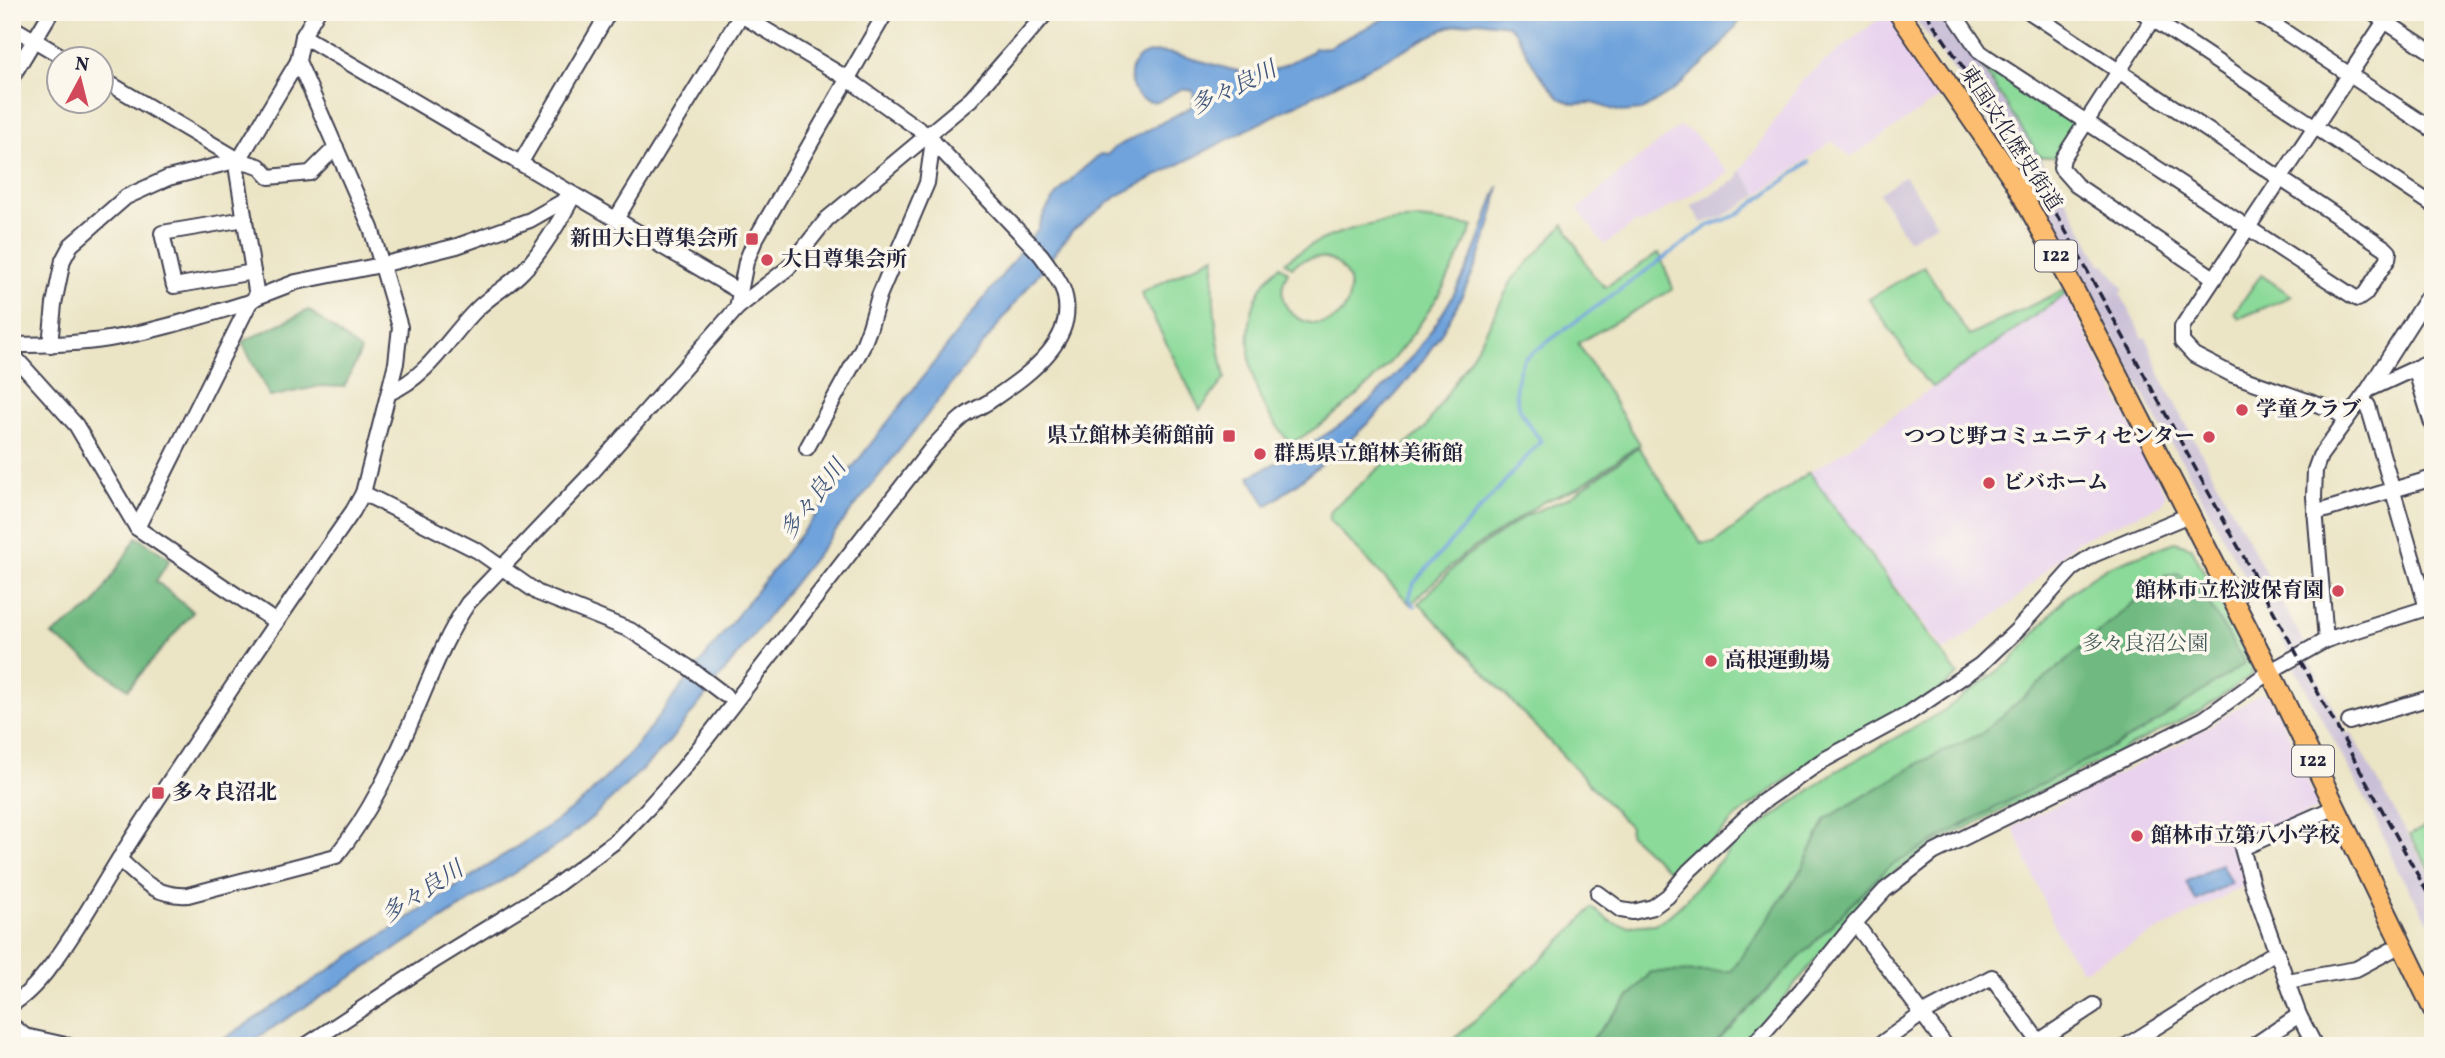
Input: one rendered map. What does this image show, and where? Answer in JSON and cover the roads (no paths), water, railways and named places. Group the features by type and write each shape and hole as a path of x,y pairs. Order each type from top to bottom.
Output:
{"highway":[{"name":"東国文化歴史街道","path":"1898,12 2020,190 2083,307 2269,672 2433,1009"}],"street":[{"path":"12,78 51,12"},
{"path":"137,528 253,299 253,272 237,171 239,160 299,61 303,36 317,12"},
{"path":"521,162 609,12"},
{"path":"737,308 746,262 755,240 886,12"},
{"path":"119,859 158,891 172,896 188,895 336,856 366,813 392,766 452,627 468,603 587,478 737,308 788,268 827,219 930,137 971,99 1047,12"},
{"path":"1953,12 1980,51 2354,297 2358,299 2365,295 2388,259 2389,252 2030,12"},
{"path":"2255,12 2433,130"},
{"path":"2371,12 2388,17 2433,53"},
{"path":"305,1046 437,959 554,887 617,839 682,770 931,449 962,417 989,402 1045,358 1061,335 1066,310 1062,288 1055,274 1041,255 930,137 848,79 738,14 616,219"},
{"path":"2214,278 2076,185 2061,168 2062,161 2151,15 2433,205"},
{"path":"2347,419 2333,410 2245,381 2194,355 2184,346 2182,327 2388,17"},
{"path":"12,27 46,47"},
{"path":"303,36 740,292"},
{"path":"12,1004 36,983 62,950 119,859 363,492 389,393 400,327 371,228 299,61"},
{"path":"116,87 239,160 259,166 269,177 310,173 336,147"},
{"path":"807,448 862,348 879,296 927,183 930,137"},
{"path":"50,345 54,304 63,260 71,245 126,197 168,178 239,160"},
{"path":"12,345 50,345 108,339 145,331 253,299 296,282 457,246 530,220 574,195"},
{"path":"389,393 420,375 478,308 524,271 574,195"},
{"path":"245,219 162,233 174,286 253,272"},
{"path":"2323,642 2315,513 2317,463 2433,288"},
{"path":"12,354 76,425 137,528 276,622"},
{"path":"2365,394 2433,360"},
{"path":"2415,368 2433,427"},
{"path":"1752,1046 1885,890 1933,853 2204,719 2269,672 2323,642 2430,607 2365,394"},
{"path":"2315,513 2433,478"},
{"path":"363,492 478,551 538,593 630,630 688,667 725,695"},
{"path":"1598,893 1621,909 1633,912 1643,911 1661,902 1689,871 1761,803 1822,761 1905,716 1980,665 2072,569 2093,555 2189,515"},
{"path":"2349,722 2433,697"},
{"path":"2315,1046 2299,1015 2242,848 2336,807"},
{"path":"1855,923 1946,1046"},
{"path":"2287,981 2356,969 2401,945"},
{"path":"2126,1046 2277,951"},
{"path":"1878,1046 1923,1014 1992,977 2040,1044 2094,1004"},
{"path":"2253,1046 2299,1015"},
{"path":"12,1025 25,1036 70,1046"}],"water":[{"name":"多々良川","path":"1397,12 1747,12 1715,53 1673,91 1642,110 1621,112 1592,103 1574,104 1559,98 1537,71 1515,32 1508,25 1477,21 1448,27 1119,195 1073,230 665,747 594,816 561,843 244,1046 213,1046 550,825 584,800 631,752 1038,229 1055,197 1101,154 1107,155 1114,148 1193,106 1194,92 1187,89 1181,89 1157,102 1149,102 1138,96 1131,77 1133,66 1140,57 1162,52 1244,72 1270,71 1311,52 1314,48 1329,47"},
{"path":"1499,186 1484,244 1472,273 1459,302 1427,355 1389,402 1360,430 1267,506 1249,477 1337,427 1380,391 1400,370 1450,301 1478,243"},
{"path":"2221,864 2231,883 2196,901 2186,882"}],"waterway":[{"path":"1415,606 1409,599 1414,583 1541,441 1521,411 1516,393 1516,383 1524,359 1708,226 1738,215 1809,162"}],"railway":[{"path":"1925,12 2005,128 2059,219 2433,903"}],"place":[{"name":"新田大日尊集会所","path":"752,239"},
{"name":"大日尊集会所","path":"767,260"},
{"name":"学童クラブ","path":"2242,410"},
{"name":"県立館林美術館前","path":"1229,436"},
{"name":"つつじ野コミュニティセンター","path":"2209,437"},
{"name":"群馬県立館林美術館","path":"1260,454"},
{"name":"ビバホーム","path":"1989,483"},
{"name":"館林市立松波保育園","path":"2338,591"},
{"name":"高根運動場","path":"1711,661"},
{"name":"多々良沼北","path":"158,793"},
{"name":"館林市立第八小学校","path":"2137,836"}],"park label":[{"name":"多々良沼公園","path":"2145,644"}]}
